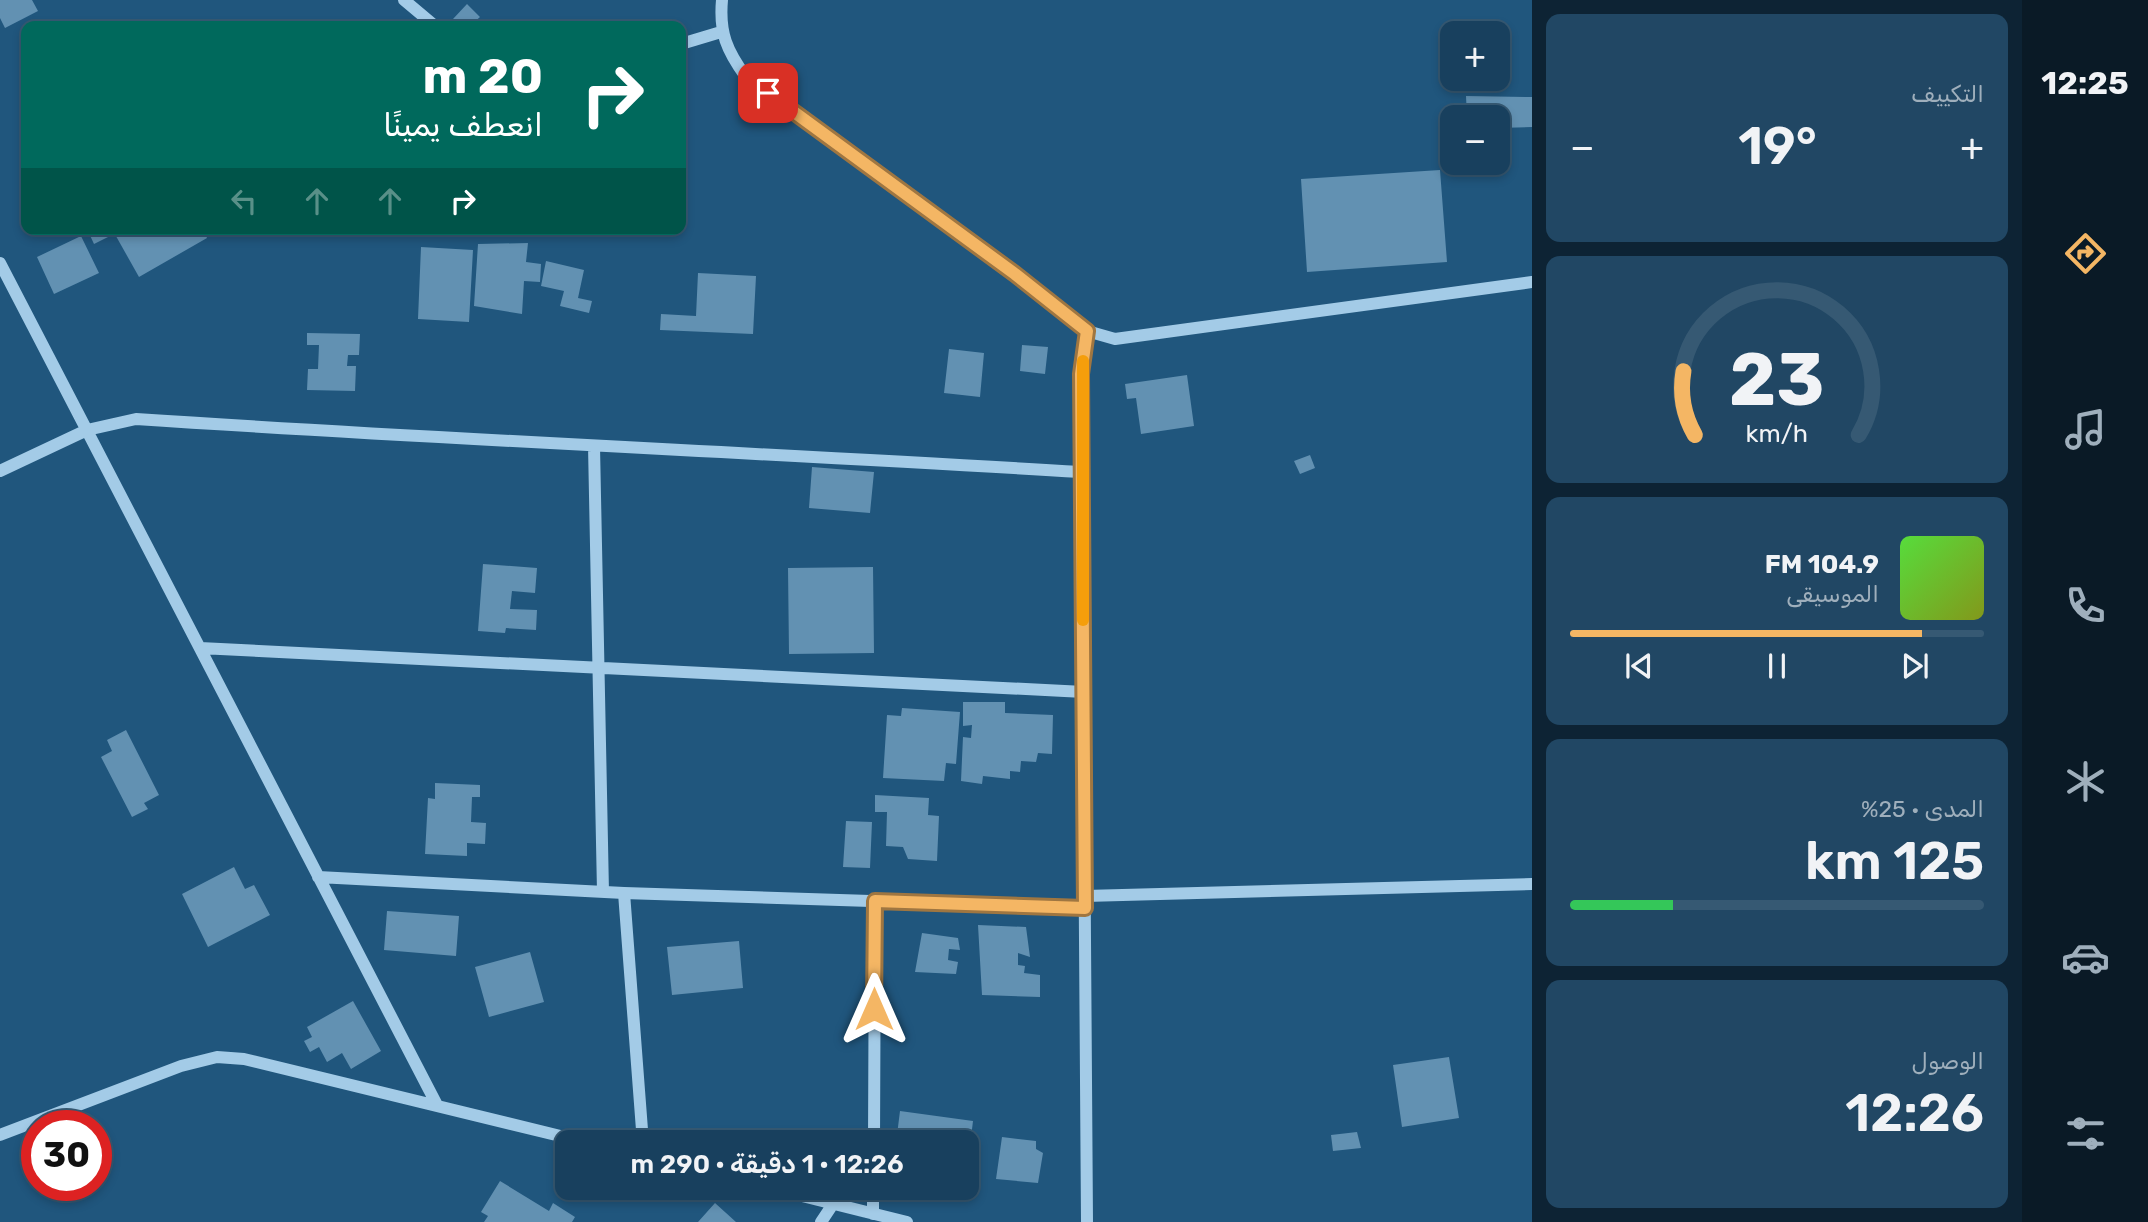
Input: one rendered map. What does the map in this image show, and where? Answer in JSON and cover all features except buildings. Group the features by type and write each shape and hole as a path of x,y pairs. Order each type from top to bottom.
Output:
{"street":[{"path":"404,0 429,21"},
{"path":"722,0 721,32 727,52 746,77 1015,274 1087,331 1115,339 1532,282"},
{"path":"686,42 721,32"},
{"path":"0,263 437,1105"},
{"path":"1087,331 1081,374 1087,1222"},
{"path":"0,471 87,430 136,419 1081,472"},
{"path":"594,446 603,892"},
{"path":"200,648 1084,692"},
{"path":"318,877 624,893 875,901 1085,902 1532,884"},
{"path":"624,893 642,1130"},
{"path":"874,1130 875,901"},
{"path":"0,1135 181,1066 217,1057 244,1059 555,1134"},
{"path":"817,1200 907,1222"},
{"path":"873,1200 873,1214"},
{"path":"821,1222 833,1204"}],"slow traffic":[{"path":"1083,361 1083,620"}],"route":[{"path":"768,93 1015,274 1087,331 1081,374 1085,908 875,901 874,1009"}]}
